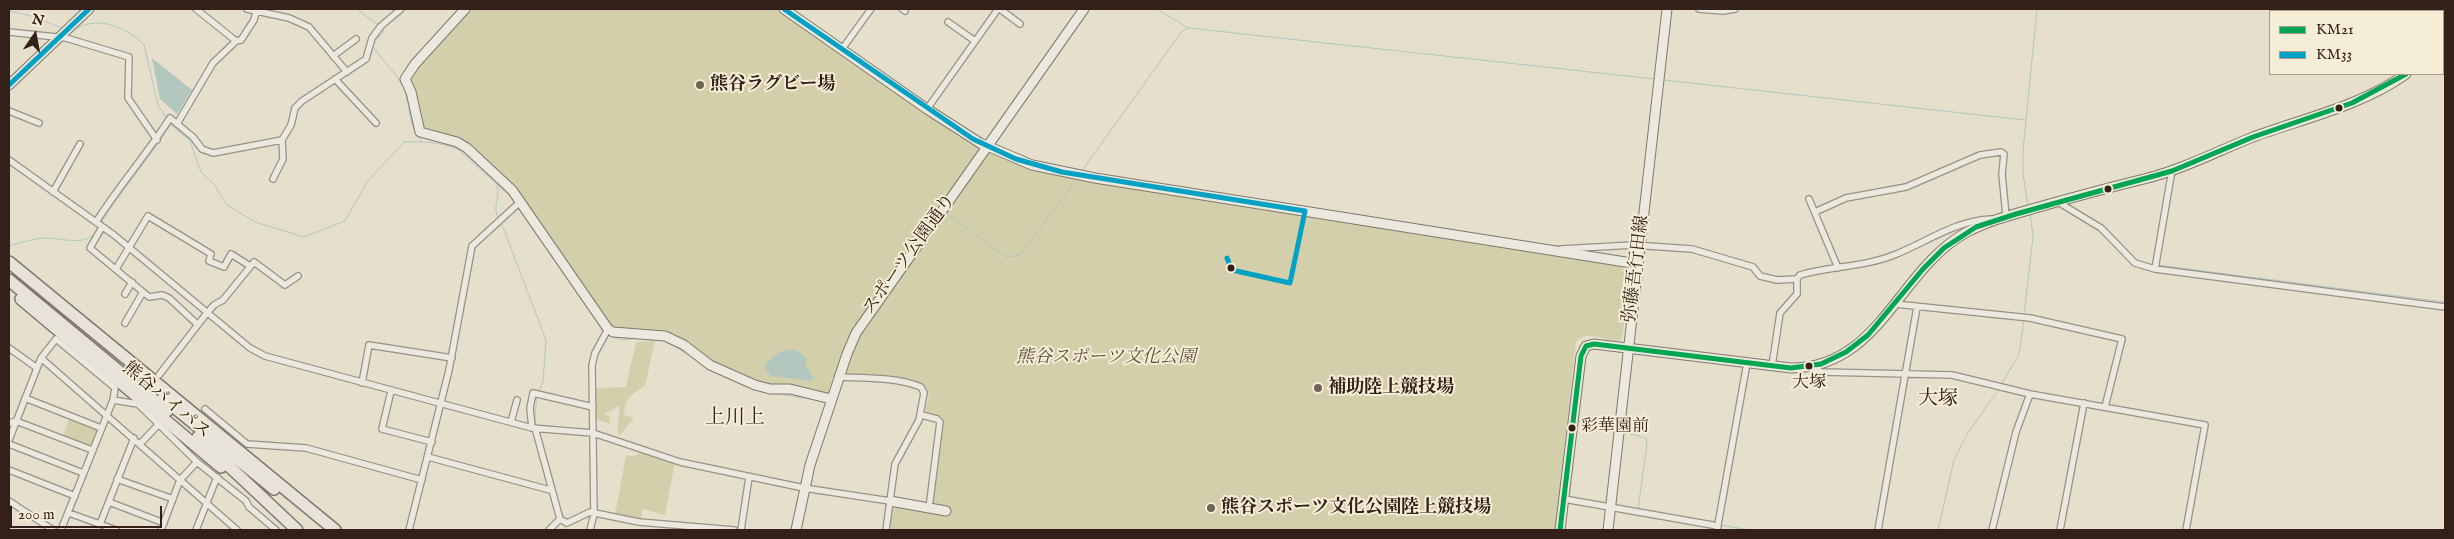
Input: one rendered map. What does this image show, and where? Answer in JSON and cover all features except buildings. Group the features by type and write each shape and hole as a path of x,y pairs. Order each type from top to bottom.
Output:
{"highway":[{"path":"9,262 335,530"},
{"name":"熊谷バイパス","path":"9,271 324,530"},
{"name":"熊谷バイパス","path":"9,280 138,385 206,444 297,530"},
{"path":"9,289 196,447 264,500"}],"main road":[{"path":"9,86 89,9"}],"street":[{"path":"196,9 236,42"},
{"path":"247,9 289,18 309,27 347,72"},
{"path":"274,179 283,159 282,140 291,125 295,108 302,100 366,59 372,38 381,26 401,9"},
{"path":"465,9 415,64 405,79 411,92 419,130 423,134 457,142 467,148 518,203 608,328 621,334 648,333 665,336 684,345 710,365 755,385 790,389 831,399"},
{"path":"784,9 928,109 988,147 1016,159 1062,172 1638,264"},
{"path":"842,49 870,9"},
{"path":"928,109 999,9 1020,24"},
{"name":"スポーツ公園通り","path":"796,530 804,488 850,344 862,323 1084,9"},
{"name":"弥藤吾行田線","path":"1608,530 1627,348 1667,9"},
{"path":"1699,9 1723,11 1735,9"},
{"path":"177,124 213,62 236,42 241,40 254,20 256,10"},
{"path":"948,22 975,41"},
{"path":"9,32 63,33 66,38 129,56 128,98 157,140"},
{"path":"333,56 356,39"},
{"path":"1560,530 1582,352 1590,344 1772,366 1811,367 1830,362 1858,345 1930,262 1945,248 1968,232 2002,218 2172,170 2255,137 2370,96 2404,75"},
{"path":"335,79 376,123"},
{"path":"9,111 39,123"},
{"path":"197,324 169,298 162,295 149,297 90,248 99,225 114,193 157,140 168,121 177,124 193,137 202,150 213,153 282,140"},
{"path":"53,192 80,144"},
{"path":"1815,212 1846,198 1906,186 1980,155 2001,152 2004,154 2002,218"},
{"path":"9,160 128,247 250,348 265,356 536,428 593,433 680,462 804,488 946,510"},
{"path":"2155,269 2172,170"},
{"path":"1809,199 1838,268"},
{"path":"2058,202 2101,228 2135,264 2155,269 2445,307"},
{"path":"409,530 442,404 472,246 518,203"},
{"path":"116,268 148,216 211,254 209,261 224,266 231,254 250,266"},
{"path":"1772,366 1777,322 1780,313 1797,294 1797,279 1800,275 1869,263 1895,255 1953,226 1983,219 2002,218"},
{"path":"1554,250 1594,246 1692,249 1752,267 1755,273 1760,276 1778,280 1797,279"},
{"path":"159,375 197,324 214,305 223,300 254,262 285,285 298,276"},
{"path":"125,294 132,282"},
{"path":"125,323 143,292"},
{"path":"1895,304 2030,318 2122,339 2105,407"},
{"path":"1878,530 1917,307"},
{"path":"590,530 594,514 592,366 595,353 608,328"},
{"path":"9,440 41,358 56,339 116,388 113,400 106,413 61,530"},
{"path":"362,383 369,345 452,358"},
{"path":"9,348 37,368"},
{"path":"41,358 106,413 234,529"},
{"path":"1564,500 1718,528 1747,363"},
{"path":"1811,367 1822,372 1952,375 2030,394 2205,425 2186,530"},
{"path":"838,377 876,379 921,387 924,393 921,415 895,464 886,530"},
{"path":"391,390 382,429 432,442"},
{"path":"593,407 537,394 530,408 550,490 560,519 567,523 590,512 639,522 734,530"},
{"path":"1992,530 2016,432 2030,394"},
{"path":"24,398 101,428"},
{"path":"113,400 138,404 197,462 217,477 276,530"},
{"path":"511,422 517,400"},
{"path":"2060,530 2084,403"},
{"path":"205,409 247,444 306,448 422,480"},
{"path":"921,415 937,419 940,422 929,508"},
{"path":"9,423 16,421 92,450"},
{"path":"140,444 158,425"},
{"path":"100,524 134,438"},
{"path":"9,444 83,473"},
{"path":"428,457 550,490"},
{"path":"161,530 180,480 197,462"},
{"path":"9,470 75,496"},
{"path":"196,530 217,477"},
{"path":"741,530 749,477"},
{"path":"117,479 173,499"},
{"path":"9,501 53,530"},
{"path":"109,502 164,523"},
{"path":"69,513 116,530"},
{"path":"549,530 560,519"}],"green space":[{"name":"熊谷スポーツ文化公園","path":"469,9 777,9 956,135 995,156 1039,172 1622,266 1631,280 1622,338 1619,342 1596,336 1585,336 1576,342 1555,530 888,530 893,504 932,509 942,417 925,413 929,394 926,388 877,377 833,377 827,395 765,385 709,362 666,334 651,331 619,331 609,325 528,205 477,154 421,129 408,79"},
{"path":"655,341 645,386 632,394 626,404 624,415 634,418 619,436 619,406 604,414 609,416 611,424 598,420 594,416 596,388 626,387 636,342"},
{"path":"70,416 100,427 91,448 63,437"},
{"path":"642,452 675,462 665,515 643,509 641,519 615,516 626,455 635,456"}],"shaded area":[{"path":"152,58 192,90 177,114 160,99"},
{"path":"791,349 801,353 806,358 806,365 814,378 810,381 771,376 764,367 782,351"}],"waterway":[{"path":"357,9 378,25"},
{"path":"1157,9 1188,28"},
{"path":"2028,207 2023,173 2023,151 2037,9"},
{"path":"9,11 32,16 64,29"},
{"path":"72,31 81,26 91,24 110,24 128,32 144,45 158,105 167,118"},
{"path":"381,28 384,31 372,46 401,83 407,98 411,121 422,141"},
{"path":"1081,172 1182,31 1189,28 1654,79"},
{"path":"1663,80 2025,120"},
{"path":"170,124 190,141 201,172 214,184 226,204 255,222 304,237 345,221 367,182 404,142 432,143 459,150 511,197"},
{"path":"101,224 170,125"},
{"path":"946,213 1006,257 1020,255 1077,179"},
{"path":"497,185 496,211 499,219"},
{"path":"2024,316 2033,236 2030,213"},
{"path":"501,222 546,340 543,382 539,391"},
{"path":"9,246 44,238 78,241 90,238 95,234"},
{"path":"2157,265 2445,302"},
{"path":"579,294 602,328"},
{"path":"2001,385 2019,354 2024,320"},
{"path":"847,368 859,338 869,322"},
{"path":"608,335 622,340 638,338"},
{"path":"670,343 701,363"},
{"path":"710,370 747,386"},
{"path":"753,389 766,392"},
{"path":"1938,530 1954,460 1967,434 1999,389"},
{"path":"773,393 822,401"},
{"path":"536,426 537,395"},
{"path":"1579,421 1614,430"},
{"path":"1623,432 1646,438 1647,444 1638,509"},
{"path":"557,499 564,519"},
{"path":"564,523 566,530"},
{"path":"1720,525 1750,530"}],"transit line":[{"name":"KM33","path":"9,85 89,9"},
{"name":"KM33","path":"784,9 973,139 1016,159 1062,172 1305,211"},
{"name":"KM21","path":"1560,530 1581,356 1586,346 1594,344 1791,368 1821,364 1846,352 1868,335 1923,269 1944,248 1976,227 2016,214 2172,171 2253,137 2352,103 2404,75"},
{"name":"KM33","path":"1227,258 1232,270 1290,283 1305,211"}],"place":[{"name":"熊谷ラグビー場","path":"700,85"},
{"name":"大塚","path":"1809,366"},
{"name":"補助陸上競技場","path":"1318,388"},
{"name":"彩華園前","path":"1572,428"},
{"name":"熊谷スポーツ文化公園陸上競技場","path":"1211,508"}],"district":[{"name":"大塚","path":"1938,400"},
{"name":"上川上","path":"735,419"}]}
